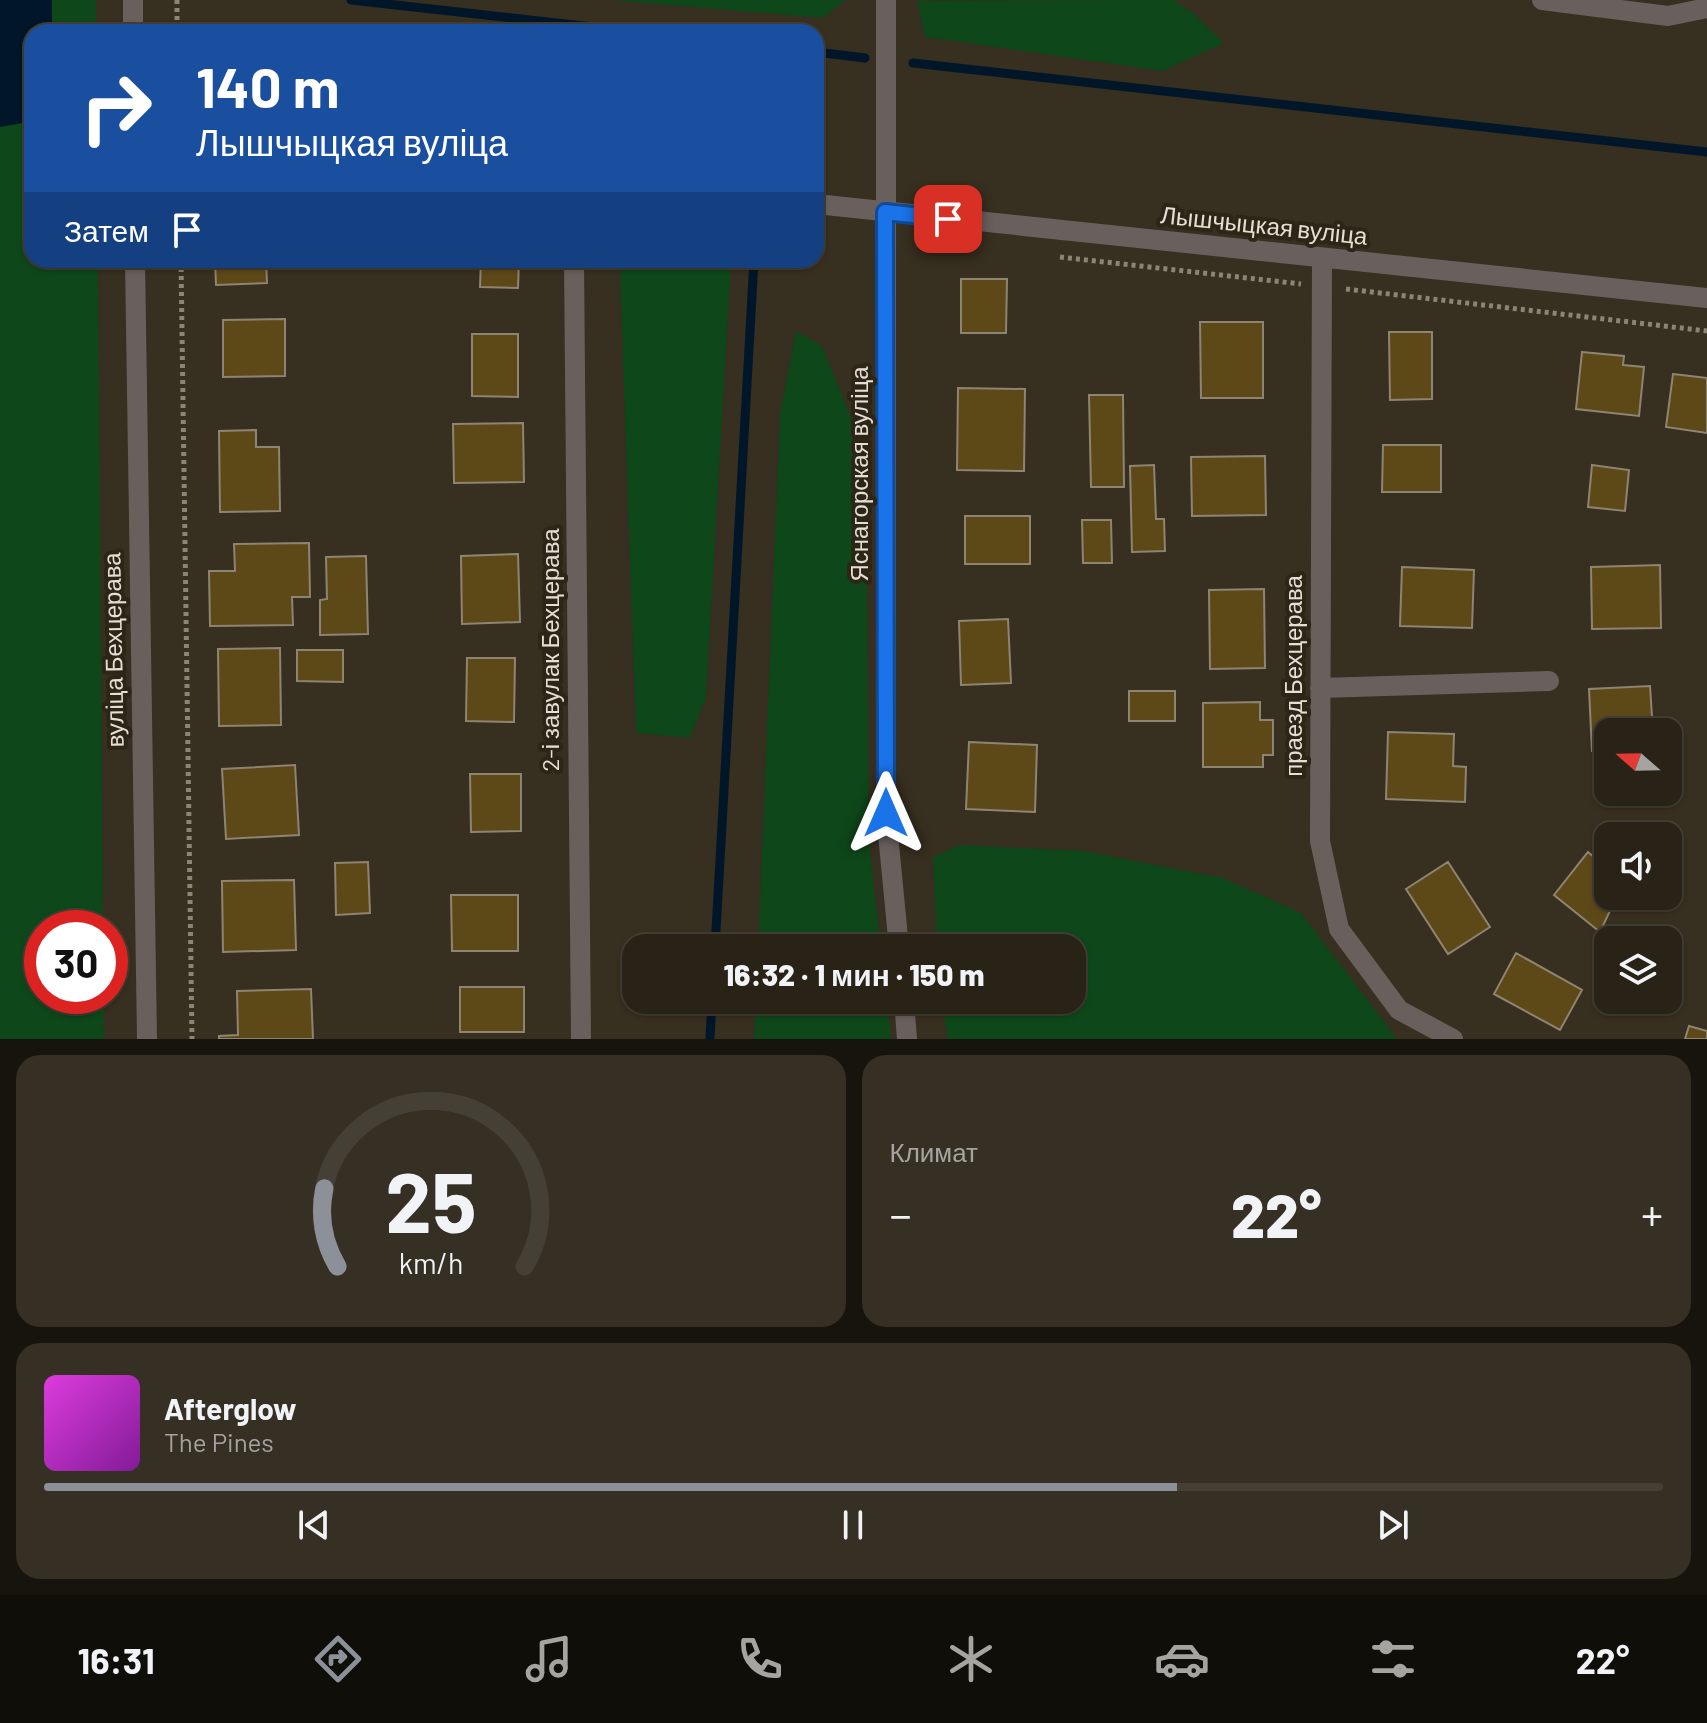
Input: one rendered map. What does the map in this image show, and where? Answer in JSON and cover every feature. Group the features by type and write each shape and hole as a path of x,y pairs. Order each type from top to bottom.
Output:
{"street":[{"path":"133,0 133,24"},
{"name":"Яснагорская вуліца","path":"886,0 886,813 898,934"},
{"path":"1542,0 1668,16 1707,8"},
{"name":"Лышчыцкая вуліца","path":"824,205 1707,298"},
{"name":"праезд Бехцерава","path":"1322,259 1320,841 1339,929 1399,1010 1453,1039"},
{"name":"вуліца Бехцерава","path":"135,268 147,1039"},
{"name":"2-і завулак Бехцерава","path":"574,268 581,1039"},
{"path":"1320,688 1549,681"},
{"path":"905,1014 907,1039"}],"path":[{"path":"177,0 177,24"},
{"path":"1057,257 1707,331"},
{"path":"181,268 192,1039"}],"green space":[{"path":"0,0 96,0 96,24 24,24 24,268 98,268 103,910 24,910 24,1014 103,1014 104,1039 0,1039"},
{"path":"611,0 845,0 823,18"},
{"path":"1173,0 1193,13 1224,43 1162,71 925,37 917,1"},
{"path":"621,268 731,268 706,697 690,738 636,733"},
{"path":"796,331 822,346 866,455 869,845 879,934 759,934 780,414"},
{"path":"960,845 1084,851 1223,878 1301,913 1397,1039 948,1039 944,1014 1086,1014 1086,934 936,934 933,857"},
{"path":"755,1014 888,1014 891,1039 754,1039"}],"water":[{"path":"0,0 52,0 52,24 24,24 24,122 0,127"}],"building":[{"path":"215,268 266,268 267,283 216,285"},
{"path":"481,268 519,268 518,288 480,287"},
{"path":"961,279 1007,279 1006,333 961,333"},
{"path":"285,319 285,376 223,377 223,320"},
{"path":"1200,322 1263,322 1263,398 1201,398"},
{"path":"1389,332 1432,332 1432,399 1390,400"},
{"path":"472,334 518,334 518,397 472,396"},
{"path":"1582,352 1624,356 1623,365 1644,367 1639,416 1576,409"},
{"path":"1673,374 1707,378 1707,433 1666,427"},
{"path":"958,388 1025,389 1024,471 957,470"},
{"path":"1089,395 1123,395 1124,487 1091,487"},
{"path":"523,423 524,482 454,483 453,424"},
{"path":"256,430 256,447 279,447 280,511 220,512 219,431"},
{"path":"1383,445 1441,445 1441,492 1382,492"},
{"path":"1265,456 1266,515 1192,516 1191,457"},
{"path":"1154,465 1156,519 1164,519 1165,551 1132,552 1130,466"},
{"path":"1592,465 1629,470 1625,511 1588,507"},
{"path":"965,516 1030,516 1030,564 965,564"},
{"path":"1082,520 1111,520 1112,563 1083,563"},
{"path":"309,543 310,597 292,597 293,625 210,626 209,571 235,571 234,544"},
{"path":"518,554 520,622 462,624 461,556"},
{"path":"366,556 368,634 320,635 320,600 327,599 326,557"},
{"path":"1660,565 1661,628 1592,629 1591,567"},
{"path":"1402,567 1474,570 1472,628 1400,626"},
{"path":"1264,589 1265,668 1210,669 1209,590"},
{"path":"1008,619 1011,683 961,685 959,621"},
{"path":"280,648 281,725 219,726 218,649"},
{"path":"297,650 343,650 343,682 297,681"},
{"path":"467,658 515,658 514,722 466,721"},
{"path":"1650,686 1652,718 1594,718 1592,751 1589,689"},
{"path":"1129,691 1175,691 1175,721 1129,721"},
{"path":"1260,702 1260,720 1273,720 1273,755 1263,755 1263,767 1203,767 1203,703"},
{"path":"1388,732 1454,734 1453,766 1466,767 1465,802 1386,799"},
{"path":"969,742 1037,745 1035,812 966,809"},
{"path":"295,765 299,835 226,839 222,769"},
{"path":"470,774 521,774 521,831 471,832"},
{"path":"1588,852 1594,857 1594,910 1610,910 1603,926 1594,927 1554,895"},
{"path":"368,862 370,913 336,915 335,863"},
{"path":"1448,862 1490,927 1448,954 1406,889"},
{"path":"294,880 296,950 223,952 222,881"},
{"path":"451,895 518,895 518,951 452,951"},
{"path":"1516,953 1582,990 1560,1030 1494,994"},
{"path":"460,987 524,987 524,1032 460,1032"},
{"path":"311,989 313,1039 219,1039 219,1036 238,1035 237,991"},
{"path":"1689,1026 1707,1031 1707,1039 1685,1039"}],"waterway":[{"path":"351,0 566,24"},
{"path":"824,53 865,58"},
{"path":"913,63 1707,152"},
{"path":"716,934 754,268"},
{"path":"710,1039 711,1014"}],"route":[{"path":"886,813 885,212 948,219"}]}
